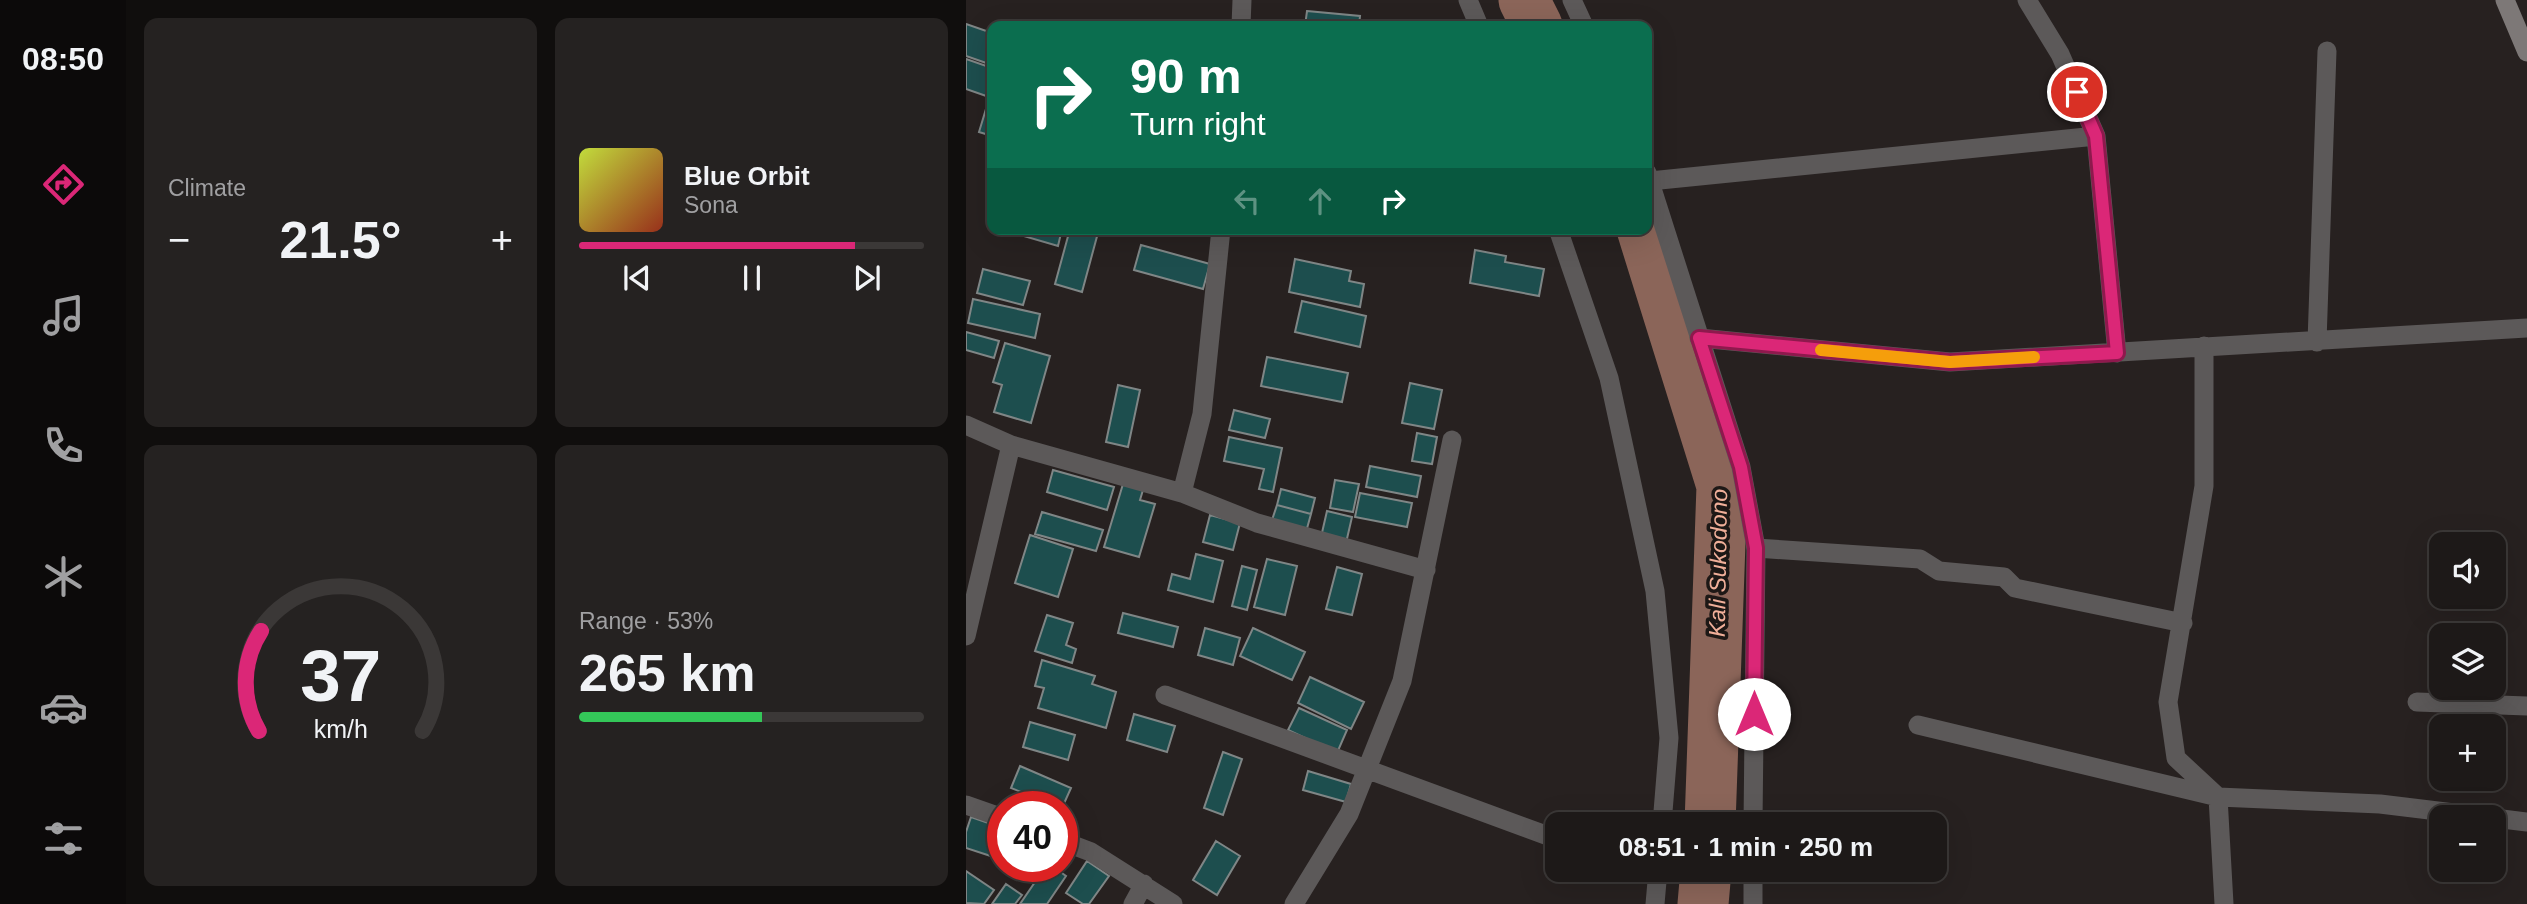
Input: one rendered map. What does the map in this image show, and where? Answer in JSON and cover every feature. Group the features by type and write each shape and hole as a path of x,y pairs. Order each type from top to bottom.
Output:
{"main road":[{"path":"2505,0 2527,52"}],"street":[{"path":"1241,21 1242,0"},
{"path":"1468,0 1477,21"},
{"path":"1572,0 1582,21"},
{"path":"2027,0 2060,54 2096,136 2117,353"},
{"path":"2317,342 2327,51"},
{"path":"1652,177 2096,136"},
{"path":"1652,190 1741,467 1756,548 1753,812"},
{"path":"1182,493 1202,414 1220,235"},
{"path":"1560,235 1609,378 1655,590 1669,738 1663,812"},
{"path":"1699,338 1950,362 2527,328"},
{"path":"2204,346 2204,486 2168,702 2176,758 2218,797 2224,904"},
{"path":"966,425 1012,445 1182,493 1257,523 1426,570"},
{"path":"1294,904 1349,814 1402,681 1452,440"},
{"path":"966,636 1012,445"},
{"path":"1756,548 1920,559 1939,571 2004,577 2015,588 2183,623"},
{"path":"1165,695 1545,835"},
{"path":"2417,702 2527,706"},
{"path":"1918,725 2218,797 2379,804 2429,810"},
{"path":"966,805 987,812"},
{"path":"2506,819 2527,822"},
{"path":"1078,847 1091,852 1173,904"},
{"path":"1655,904 1657,882"},
{"path":"1753,882 1753,904"},
{"path":"1133,904 1144,884"}],"building":[{"path":"1307,11 1360,16 1360,21 1306,21"},
{"path":"966,24 987,31 987,63 966,56"},
{"path":"966,59 987,66 987,96 966,89"},
{"path":"986,109 987,109 987,134 979,132"},
{"path":"1020,235 1061,235 1058,246"},
{"path":"1068,235 1097,235 1082,292 1055,284"},
{"path":"1141,245 1210,264 1203,289 1134,270"},
{"path":"1475,250 1506,256 1505,262 1544,269 1539,296 1470,283"},
{"path":"1295,259 1351,271 1349,281 1364,284 1360,307 1289,292"},
{"path":"983,269 1030,281 1023,305 977,293"},
{"path":"973,299 1040,314 1035,338 968,323"},
{"path":"1302,301 1366,316 1360,347 1295,332"},
{"path":"966,332 999,341 994,358 966,350"},
{"path":"1005,343 1050,356 1031,423 994,412 1002,385 993,382"},
{"path":"1267,357 1348,373 1342,402 1261,386"},
{"path":"1410,383 1442,390 1434,429 1402,423"},
{"path":"1118,385 1140,390 1128,447 1106,442"},
{"path":"1234,410 1270,419 1265,438 1229,430"},
{"path":"1417,433 1437,437 1432,464 1412,461"},
{"path":"1229,437 1282,448 1273,492 1259,489 1264,469 1224,461"},
{"path":"1370,466 1421,476 1417,497 1366,487"},
{"path":"1053,470 1114,487 1107,510 1047,492"},
{"path":"1335,480 1359,484 1353,512 1330,508"},
{"path":"1123,484 1143,490 1140,500 1155,504 1139,557 1104,547"},
{"path":"1281,489 1315,498 1311,514 1277,505"},
{"path":"1360,493 1412,503 1407,527 1355,517"},
{"path":"1277,505 1311,514 1306,532 1271,523"},
{"path":"1327,511 1352,517 1346,543 1321,537"},
{"path":"1042,512 1103,530 1096,551 1035,534"},
{"path":"1210,515 1240,523 1233,550 1203,542"},
{"path":"1030,535 1073,549 1058,597 1015,583"},
{"path":"1196,554 1223,561 1213,602 1168,590 1172,574 1190,579"},
{"path":"1267,559 1297,566 1285,615 1254,607"},
{"path":"1242,566 1257,570 1247,610 1232,606"},
{"path":"1337,567 1362,574 1352,615 1326,609"},
{"path":"1123,613 1178,627 1173,647 1118,633"},
{"path":"1047,615 1073,623 1066,645 1076,649 1072,663 1035,651"},
{"path":"1205,628 1240,638 1233,665 1198,655"},
{"path":"1253,628 1305,652 1292,680 1240,656"},
{"path":"1042,660 1095,676 1092,684 1116,692 1106,728 1038,708 1044,688 1035,686"},
{"path":"1310,677 1364,702 1351,729 1298,703"},
{"path":"1299,708 1347,730 1337,753 1288,730"},
{"path":"1134,714 1175,726 1167,752 1127,740"},
{"path":"1030,722 1075,735 1068,760 1023,747"},
{"path":"1223,752 1242,759 1223,815 1204,808"},
{"path":"1020,766 1071,788 1070,791 1019,791 1011,788"},
{"path":"1308,771 1351,784 1346,802 1303,790"},
{"path":"971,817 987,822 987,855 966,848 966,832"},
{"path":"1216,841 1240,856 1217,895 1193,880"},
{"path":"1087,861 1109,876 1089,904 1083,904 1066,893 1073,882 1078,882 1078,875"},
{"path":"966,871 994,890 984,904 966,903"},
{"path":"1035,882 1062,882 1047,904 1020,904"},
{"path":"1006,884 1022,895 1015,904 992,904"}],"waterway":[{"name":"Kali Sukodono","path":"1524,0 1534,21"},
{"name":"Kali Sukodono","path":"1644,235 1722,486 1710,812"},
{"name":"Kali Sukodono","path":"1703,904 1705,882"}],"slow traffic":[{"path":"1821,350 1950,362 2034,357"}],"route":[{"path":"1754,714 1756,548 1741,467 1699,338 1950,362 2117,353 2096,136 2077,92"}]}
